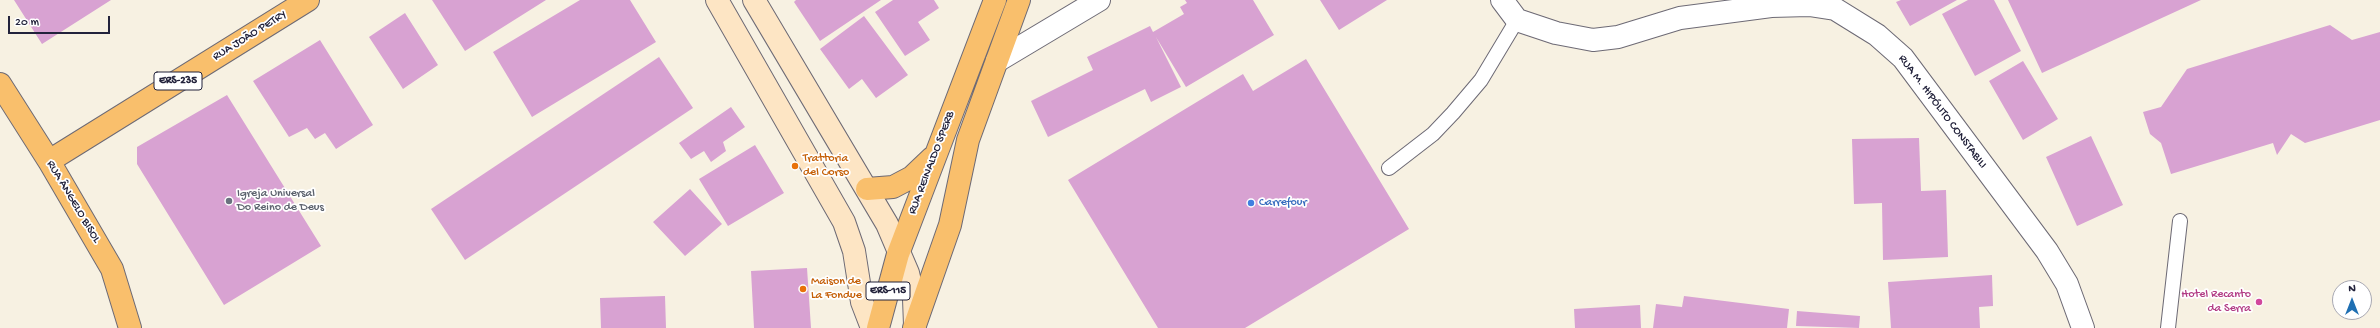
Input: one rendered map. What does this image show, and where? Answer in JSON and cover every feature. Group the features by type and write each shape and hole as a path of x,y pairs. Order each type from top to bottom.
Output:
{"main road":[{"name":"RUA JOÃO PETRY","path":"49,161 308,0"},
{"path":"717,0 844,222 854,251 862,302 872,328"},
{"path":"754,0 887,224 898,254 908,273 914,299 914,326"},
{"name":"RUA REINALDO SPERB","path":"878,328 898,254 995,0"},
{"name":"RUA REINALDO SPERB","path":"914,326 950,225 968,140 1019,0"},
{"name":"RUA ÂNGELO BISOL","path":"0,84 49,161 112,269 130,328"},
{"path":"867,189 893,187 912,177 936,154"}],"street":[{"path":"997,61 1099,0"},
{"path":"1502,0 1517,20"},
{"name":"RUA M. HIPÓLITO CONSTABILI","path":"1517,20 1556,33 1593,40 1618,37 1680,18 1771,6 1810,5 1835,9 1876,34 1903,58 2047,251 2067,284 2083,328"}],"lane":[{"path":"1388,168 1433,134 1462,102 1481,80 1517,20"},
{"path":"2168,328 2180,221"}],"building":[{"path":"14,0 111,0 42,44"},
{"path":"432,0 546,0 465,51"},
{"path":"580,0 630,0 656,42 532,117 493,52"},
{"path":"796,0 881,0 820,41 794,2"},
{"path":"893,0 934,0 939,8 918,22 930,40 905,56 875,12"},
{"path":"1185,0 1253,0 1274,35 1186,87 1156,37 1181,87 1151,102 1145,89 1048,137 1031,101 1093,70 1087,57 1150,26 1153,32 1184,14 1180,7 1187,3"},
{"path":"1320,0 1387,0 1339,30"},
{"path":"1901,0 1957,0 1910,26 1896,2"},
{"path":"1968,0 1994,0 2021,51 1975,76 1942,14"},
{"path":"2008,0 2201,0 2042,73"},
{"path":"405,13 438,65 403,89 369,37"},
{"path":"864,16 908,75 876,98 862,79 849,89 820,49"},
{"path":"2330,25 2352,40 2380,32 2380,120 2305,143 2291,134 2277,155 2273,143 2171,174 2161,143 2150,134 2143,112 2161,107 2187,69"},
{"path":"320,40 373,125 336,149 325,133 315,139 307,128 289,137 253,81"},
{"path":"659,57 693,108 465,260 431,209"},
{"path":"1306,59 1409,229 1245,328 1158,328 1068,180 1243,74 1253,91"},
{"path":"2023,61 2058,119 2023,140 1989,81"},
{"path":"227,95 321,246 224,305 137,164 137,147"},
{"path":"731,107 745,127 723,142 726,151 711,162 704,151 691,159 679,143"},
{"path":"2091,136 2123,205 2077,226 2046,157"},
{"path":"1919,138 1921,191 1946,190 1948,257 1883,260 1882,203 1854,204 1852,139"},
{"path":"755,145 784,193 728,226 699,179"},
{"path":"690,189 722,224 685,256 653,222"},
{"path":"807,268 811,328 754,328 751,271"},
{"path":"1992,275 1993,306 1979,307 1980,328 1891,328 1888,282"},
{"path":"665,296 666,328 601,328 600,298"},
{"path":"1684,296 1789,309 1787,328 1653,328 1656,304 1682,307"},
{"path":"1640,305 1641,328 1575,328 1574,309"},
{"path":"1797,311 1860,316 1859,328 1796,326"}],"place":[{"name":"Trattoria del Corso","path":"795,166"},
{"name":"Igreja Universal Do Reino de Deus","path":"229,201"},
{"name":"Carrefour","path":"1251,203"},
{"name":"Maison de La Fondue","path":"803,289"},
{"name":"Hotel Recanto da Serra","path":"2259,302"}]}
